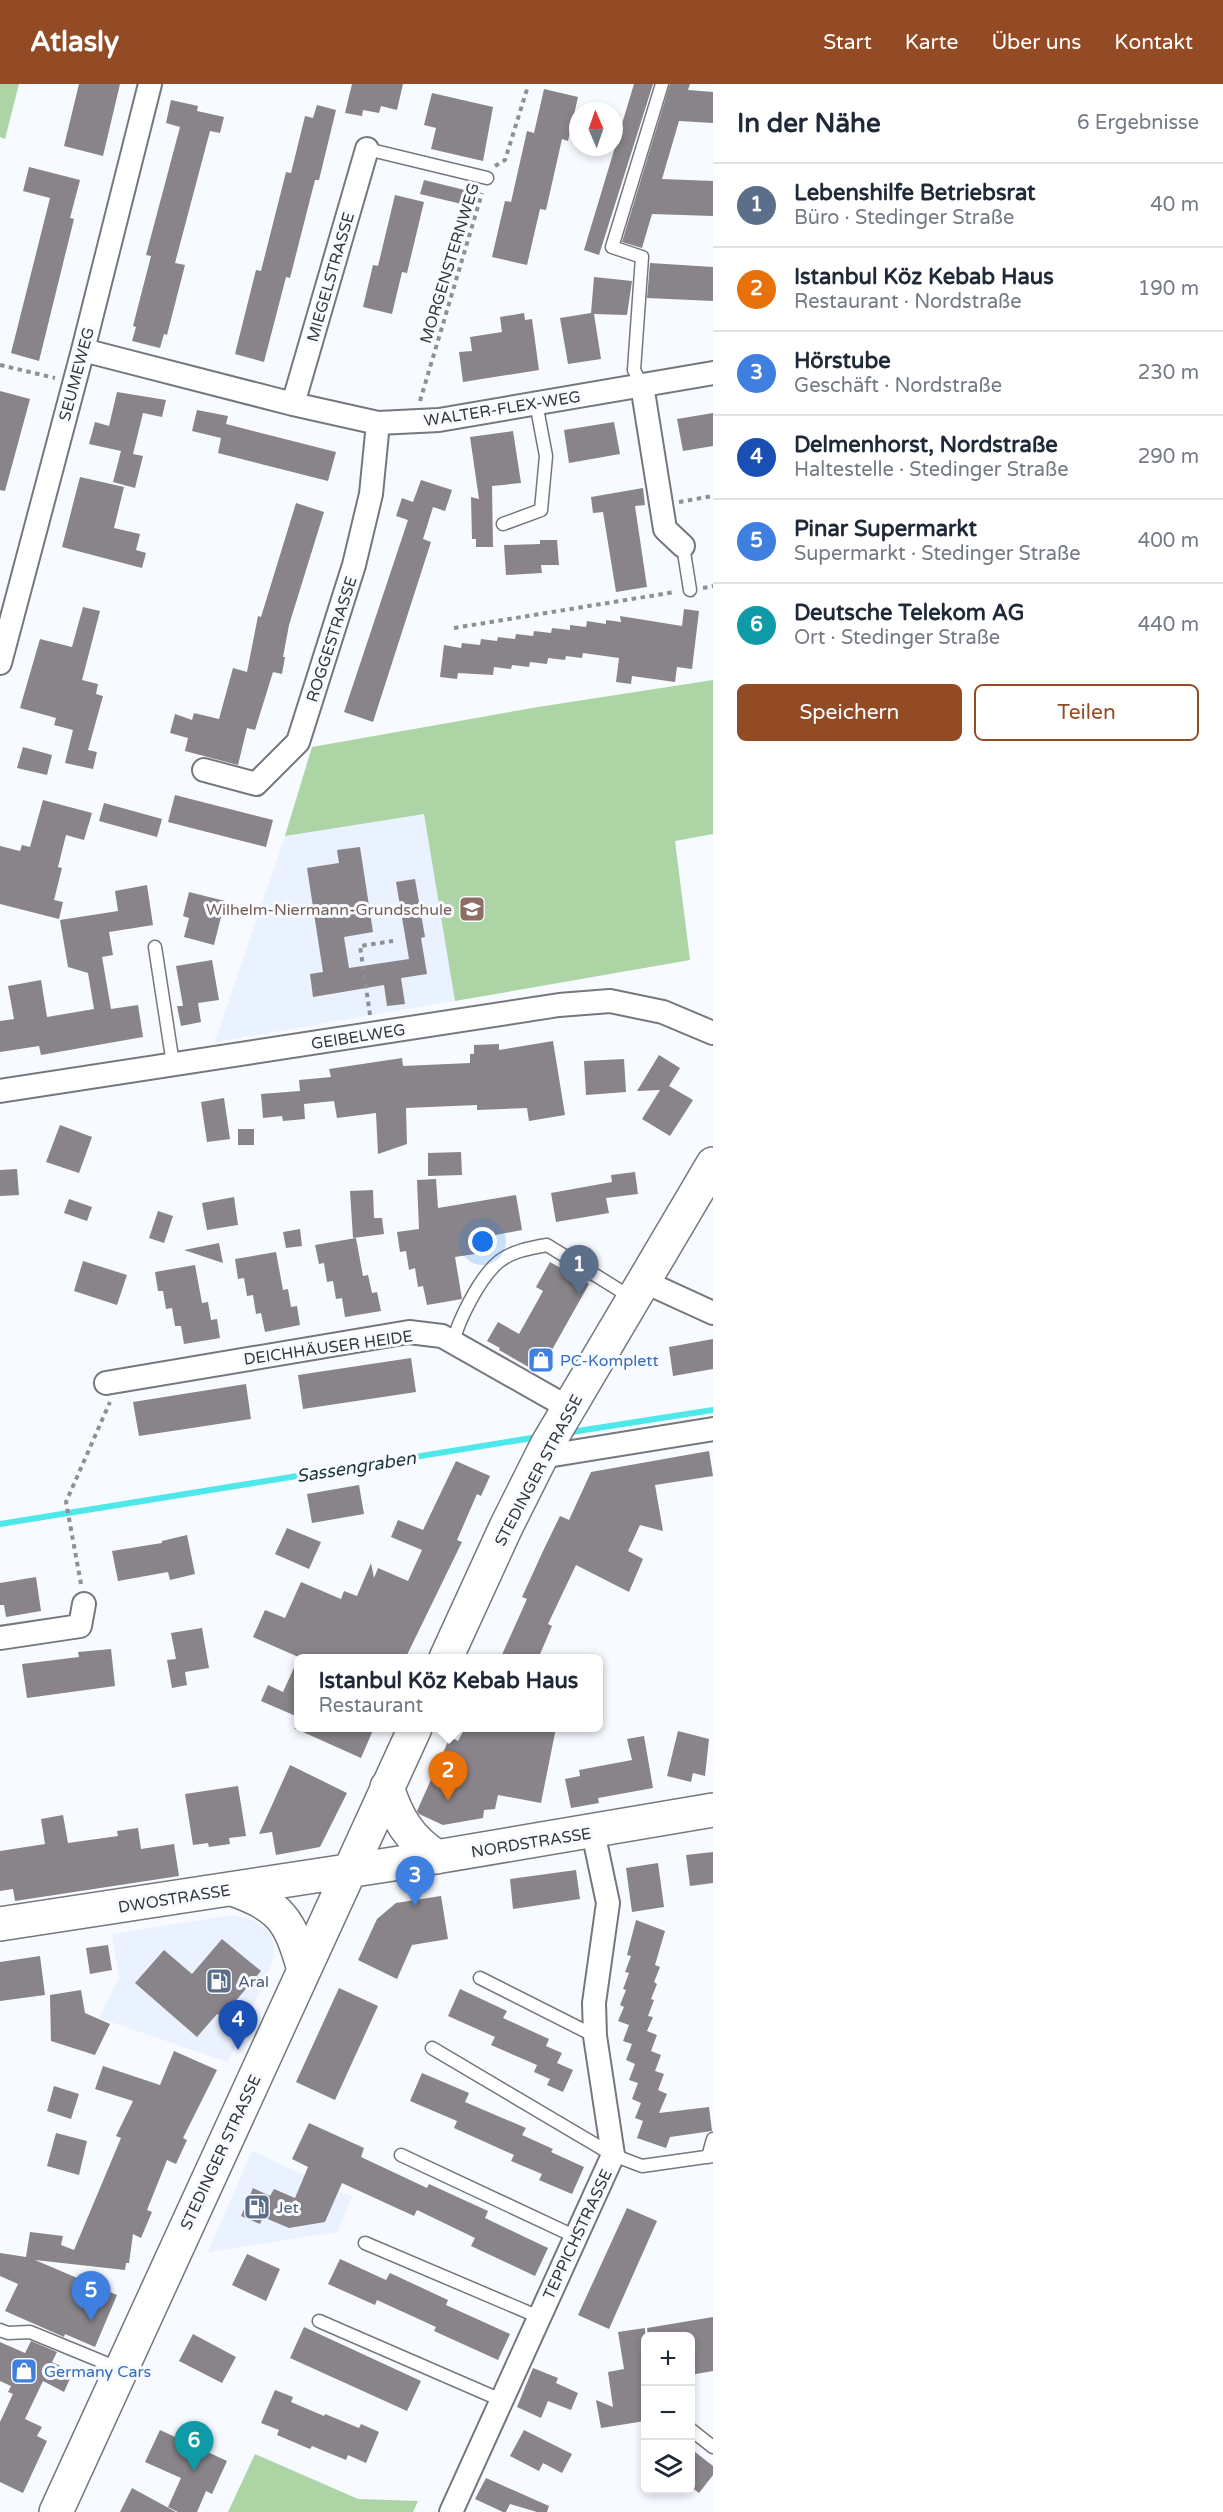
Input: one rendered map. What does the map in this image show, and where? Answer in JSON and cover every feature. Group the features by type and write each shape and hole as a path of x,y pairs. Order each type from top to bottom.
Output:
{"main road":[{"name":"STEDINGER STRASSE","path":"448,1654 554,1433 713,1164"},
{"name":"STEDINGER STRASSE","path":"56,2512 413,1732"},
{"path":"387,1787 402,1826 416,1842 437,1857"},
{"name":"NORDSTRASSE","path":"349,1871 593,1832 713,1810"},
{"name":"DWOSTRASSE","path":"0,1924 349,1871"},
{"path":"232,1889 265,1903 281,1915 291,1930 304,1970"}],"street":[{"name":"SEUMEWEG","path":"0,663 83,350 150,84"},
{"name":"MIEGELSTRASSE","path":"293,404 367,149"},
{"name":"WALTER-FLEX-WEG","path":"83,350 293,404 378,423 439,420 713,373"},
{"path":"642,385 665,529 683,546"},
{"name":"ROGGESTRASSE","path":"204,770 256,784 298,742 354,566 371,494 378,423"},
{"name":"GEIBELWEG","path":"0,1091 559,1005 610,1001 663,1012 713,1032"},
{"path":"638,1290 713,1313"},
{"name":"DEICHHÄUSER HEIDE","path":"106,1383 409,1332 442,1336 453,1342 554,1433"},
{"path":"554,1433 713,1429"},
{"path":"0,1638 80,1626 84,1604"},
{"name":"TEPPICHSTRASSE","path":"451,2512 613,2156 595,2036 594,2003 608,1903 593,1832"}],"lane":[{"path":"642,385 634,370 642,257 612,248 662,84"},
{"path":"367,149 487,178"},
{"path":"503,524 541,510 546,456 536,403"},
{"path":"683,546 690,590"},
{"path":"154,947 173,1064"},
{"path":"453,1342 458,1326 496,1264 523,1249 546,1245 638,1290"},
{"path":"480,1978 595,2036"},
{"path":"432,2048 613,2156 642,2166 711,2157 713,2139"},
{"path":"401,2155 576,2237"},
{"path":"365,2243 538,2317"},
{"path":"319,2321 501,2400"},
{"path":"0,2330 8,2333 30,2332 121,2369"},
{"path":"695,2433 713,2447"}],"path":[{"name":"MORGENSTERNWEG","path":"413,422 490,169 505,160 528,86"},
{"path":"0,365 74,382"},
{"path":"660,505 713,496"},
{"path":"454,628 690,590"},
{"path":"373,1034 360,946 393,941"},
{"path":"84,1604 66,1502 110,1403 106,1383"}],"shaded area":[{"name":"Wilhelm-Niermann-Grundschule","path":"410,730 690,960 215,1042 285,836 312,747"},
{"path":"233,1915 253,1920 270,1932 274,1946 273,1961 228,2062 99,2018 119,1978 112,1934"},
{"path":"252,2151 352,2197 337,2232 208,2252"}],"green space":[{"path":"0,84 19,84 5,139 0,137"},
{"name":"Wilhelm-Niermann-Grundschule","path":"713,680 713,834 675,841 690,960 455,1001 424,814 285,836 312,747 538,707"},
{"path":"255,2454 358,2499 418,2501 413,2512 228,2512"}],"building":[{"path":"79,84 120,84 103,156 64,146"},
{"path":"352,84 403,84 397,110 381,106 379,113 363,110 362,116 345,113"},
{"path":"634,84 653,84 599,255 584,250 612,156 623,156 623,121"},
{"path":"670,84 690,84 688,90 713,92 713,123 679,121 662,179 713,181 713,216 652,214 642,248 622,242"},
{"path":"544,89 578,97 577,102 569,102 568,141 562,139 546,210 540,209 527,265 492,257 505,201 511,202 527,131 534,133"},
{"path":"432,93 493,107 483,161 431,149 436,128 424,125"},
{"path":"171,100 198,106 197,111 224,117 220,133 210,131 175,263 185,265 167,335 164,334 160,348 132,341 136,327 133,326 151,256 146,255 180,127 166,123"},
{"path":"317,105 336,110 319,180 315,180 290,278 286,277 264,362 235,354 256,270 261,271 286,172 291,173 305,116 313,118"},
{"path":"29,167 80,180 70,218 74,219 39,361 11,353 50,198 23,191"},
{"path":"424,180 477,193 474,207 420,194"},
{"path":"395,195 424,202 407,273 402,272 392,314 363,307 373,265 378,266"},
{"path":"650,263 713,267 713,301 647,298"},
{"path":"594,277 632,281 627,315 594,314 601,359 568,364 560,318 591,313"},
{"path":"524,313 525,320 532,319 539,370 463,382 459,352 472,351 470,337 502,332 500,317"},
{"path":"0,391 30,399 5,491 0,490"},
{"path":"117,392 166,400 162,417 143,413 133,454 143,456 135,488 113,482 121,451 89,444 95,422 109,426"},
{"path":"197,410 228,416 226,424 336,452 328,481 218,453 221,438 192,431"},
{"path":"713,413 713,446 683,451 677,419"},
{"path":"614,422 620,454 569,463 564,430"},
{"path":"513,431 521,483 492,486 493,547 476,547 476,539 472,539 471,497 479,499 470,437"},
{"path":"80,477 124,487 114,528 140,534 136,550 146,553 142,568 62,547"},
{"path":"421,480 452,490 445,511 433,507 423,539 431,542 373,722 344,712 408,520 396,516 402,498 413,502"},
{"path":"643,488 645,505 635,506 647,587 616,592 603,512 593,513 591,497"},
{"path":"296,503 324,512 289,625 282,674 273,672 255,730 247,728 238,765 185,751 188,738 170,733 175,714 192,720 194,713 219,719 233,668 247,672 258,616 261,617"},
{"path":"540,540 557,540 559,565 541,565 542,573 506,575 504,545 540,544"},
{"path":"83,607 100,611 82,680 98,684 96,694 103,696 88,750 97,752 93,769 65,763 73,730 54,725 56,718 20,708 40,639 72,647"},
{"path":"684,609 699,611 692,669 677,667 675,682 632,676 631,684 616,682 619,658 583,653 582,658 566,656 565,660 548,658 547,664 530,662 529,667 512,665 511,669 494,667 493,675 458,673 457,679 440,677 444,645 461,648 462,643 480,645 481,639 497,641 498,637 515,639 516,634 533,636 534,631 551,633 552,628 570,630 570,625 586,627 587,621 606,624 606,620 621,622 620,616 682,626"},
{"path":"23,747 52,755 47,775 17,768"},
{"path":"175,795 273,820 266,847 168,822"},
{"path":"43,800 92,813 84,840 66,835 58,867 62,868 54,900 63,902 59,919 0,904 0,846 20,851 22,845 30,847"},
{"path":"104,803 162,819 157,837 99,821"},
{"path":"360,847 373,932 344,937 349,968 409,959 396,882 415,879 425,937 421,938 427,974 401,978 405,1004 387,1006 384,985 313,997 310,974 323,972 307,868 339,863 337,850"},
{"path":"147,885 153,925 109,932 113,955 102,957 111,1009 138,1005 143,1037 41,1055 39,1046 0,1052 0,1021 14,1019 8,986 41,980 47,1017 94,1009 88,973 68,967 60,920 118,911 115,891"},
{"path":"189,892 225,901 214,945 184,937 189,918 183,916"},
{"path":"212,960 219,1000 198,1003 201,1022 181,1026 177,1006 183,1006 176,966"},
{"path":"553,1041 565,1115 529,1121 527,1108 477,1110 477,1105 406,1108 407,1144 378,1154 376,1113 337,1118 334,1101 304,1104 305,1119 283,1121 282,1116 263,1118 261,1094 300,1091 299,1080 331,1077 329,1069 402,1058 403,1066 470,1063 470,1054 474,1054 474,1045 499,1044 499,1050"},
{"path":"659,1055 680,1068 669,1086 693,1100 670,1136 642,1119 660,1090 637,1091"},
{"path":"624,1059 626,1092 586,1095 584,1061"},
{"path":"224,1098 230,1139 207,1142 201,1102"},
{"path":"60,1125 92,1137 79,1173 46,1162"},
{"path":"238,1129 254,1129 254,1145 238,1145"},
{"path":"461,1152 462,1175 428,1176 428,1153"},
{"path":"17,1169 19,1195 0,1196 0,1170"},
{"path":"635,1172 638,1194 606,1198 609,1213 556,1222 551,1193 612,1182 611,1175"},
{"path":"436,1179 438,1208 516,1195 522,1230 485,1237 488,1252 455,1257 462,1299 427,1305 423,1286 418,1287 415,1268 409,1270 406,1251 400,1252 397,1232 419,1229 417,1180"},
{"path":"373,1190 374,1218 382,1218 384,1234 353,1238 350,1191"},
{"path":"234,1197 238,1225 207,1230 202,1203"},
{"path":"69,1199 92,1207 87,1221 64,1213"},
{"path":"158,1211 173,1216 164,1243 149,1238"},
{"path":"300,1229 302,1246 286,1248 283,1232"},
{"path":"356,1238 363,1276 368,1275 372,1293 377,1292 381,1311 345,1317 342,1298 336,1299 333,1281 327,1282 324,1263 319,1264 315,1245"},
{"path":"219,1243 223,1263 184,1250"},
{"path":"276,1252 283,1290 288,1289 291,1307 297,1306 300,1325 265,1332 261,1313 256,1314 253,1295 247,1296 244,1278 238,1279 235,1259"},
{"path":"83,1261 127,1275 117,1305 74,1291"},
{"path":"550,1262 589,1284 539,1373 487,1341 498,1322 519,1334 543,1291 536,1287"},
{"path":"195,1265 202,1303 208,1302 211,1320 217,1319 220,1338 184,1344 181,1326 175,1326 172,1308 166,1309 163,1291 158,1291 155,1272"},
{"path":"713,1339 713,1369 673,1376 669,1347"},
{"path":"411,1358 416,1392 303,1409 298,1375"},
{"path":"246,1384 251,1419 139,1436 133,1402"},
{"path":"709,1451 713,1476 655,1485 663,1531 640,1525 628,1551 643,1559 629,1592 576,1565 548,1624 552,1626 540,1654 502,1654 527,1599 522,1597 560,1516 569,1520 591,1472"},
{"path":"456,1461 490,1476 481,1496 477,1494 457,1540 462,1542 407,1654 294,1655 253,1637 265,1610 285,1618 301,1582 341,1599 344,1591 357,1596 371,1563 374,1578 378,1568 408,1581 422,1550 391,1537 398,1520 423,1530"},
{"path":"359,1485 364,1514 312,1523 307,1494"},
{"path":"287,1528 321,1542 309,1569 275,1554"},
{"path":"187,1535 195,1574 170,1580 168,1572 118,1581 112,1551 162,1543 162,1541"},
{"path":"36,1577 41,1611 6,1617 4,1605 0,1605 0,1583"},
{"path":"202,1628 209,1668 185,1672 187,1685 172,1688 167,1660 176,1659 171,1633"},
{"path":"111,1649 115,1686 27,1698 22,1664 79,1657 78,1652"},
{"path":"294,1668 294,1715 261,1701 268,1685 283,1692"},
{"path":"678,1731 709,1739 705,1776 693,1773 691,1782 667,1776"},
{"path":"303,1732 372,1732 361,1758"},
{"path":"463,1732 555,1732 541,1803 498,1795 495,1809 484,1810 483,1818 443,1825 419,1814 417,1811 450,1737 458,1741"},
{"path":"644,1736 653,1788 598,1798 599,1803 571,1808 565,1779 580,1776 579,1770 632,1760 627,1739"},
{"path":"290,1765 347,1793 320,1847 276,1855 272,1832 259,1834"},
{"path":"238,1786 246,1836 229,1838 230,1844 209,1847 208,1843 193,1845 185,1794"},
{"path":"63,1815 68,1843 118,1836 117,1831 138,1828 141,1849 174,1844 179,1876 15,1901 13,1889 0,1891 0,1851 45,1844 41,1819"},
{"path":"713,1852 713,1883 690,1886 686,1855"},
{"path":"658,1863 664,1907 632,1912 626,1868"},
{"path":"576,1870 580,1899 513,1909 510,1879"},
{"path":"441,1896 448,1939 412,1945 397,1979 358,1960 377,1919 396,1903"},
{"path":"636,1920 665,1931 655,1965 660,1967 654,1982 657,1984 648,2016 653,2017 647,2031 657,2035 651,2051 661,2055 655,2071 664,2074 658,2090 667,2094 659,2113 709,2107 712,2131 670,2137 666,2148 637,2138 643,2121 635,2118 641,2103 632,2099 638,2083 629,2080 635,2064 626,2060 632,2044 623,2041 629,2025 618,2021 624,2007 620,2005 626,1990 623,1989 629,1973 625,1972 631,1956 627,1955"},
{"path":"222,1939 261,1971 222,2017 217,2014 197,2037 135,1983 164,1950 192,1974"},
{"path":"108,1945 112,1970 90,1974 86,1948"},
{"path":"40,1956 45,1995 0,2001 0,1962"},
{"path":"339,1988 378,2006 335,2100 296,2082"},
{"path":"460,1989 507,2011 503,2018 549,2039 546,2046 562,2053 557,2063 573,2070 563,2092 547,2085 550,2079 534,2072 537,2065 491,2045 495,2037 448,2016"},
{"path":"81,1990 85,2013 110,2024 95,2055 51,2041 50,1995"},
{"path":"174,2051 217,2070 183,2138 187,2140 176,2164 167,2160 147,2210 152,2212 141,2238 133,2234 129,2263 126,2263 125,2270 35,2260 117,2295 95,2347 65,2334 64,2337 5,2311 18,2284 0,2276 0,2253 26,2257 30,2232 63,2236 61,2245 74,2250 121,2138 116,2136 133,2101 95,2089 103,2066 160,2085"},
{"path":"422,2073 469,2093 465,2102 526,2128 522,2135 553,2149 551,2152 584,2167 572,2194 539,2180 542,2174 511,2161 514,2155 454,2128 457,2121 410,2101"},
{"path":"54,2086 79,2094 71,2119 47,2111"},
{"path":"309,2123 364,2148 361,2157 427,2188 429,2184 488,2211 485,2218 548,2248 535,2276 471,2246 475,2238 417,2210 414,2216 342,2183 325,2222 289,2228 263,2217 260,2224 241,2216 253,2188 270,2196 274,2189 295,2198 308,2167 292,2159"},
{"path":"56,2133 87,2141 79,2175 47,2166"},
{"path":"627,2208 657,2221 609,2329 578,2315"},
{"path":"247,2254 280,2269 266,2301 232,2285"},
{"path":"340,2259 386,2280 390,2273 448,2300 446,2305 510,2334 498,2360 434,2331 436,2327 377,2300 375,2305 328,2284"},
{"path":"713,2317 713,2371 695,2374 695,2332 647,2332 647,2328"},
{"path":"304,2327 421,2381 407,2411 290,2358"},
{"path":"645,2328 645,2332 641,2332 641,2422 601,2428 596,2400 613,2407 608,2372 624,2369 618,2332"},
{"path":"193,2334 236,2357 222,2383 179,2361"},
{"path":"31,2341 57,2352 52,2362 73,2372 64,2392 43,2381 25,2419 42,2427 37,2436 47,2441 23,2493 0,2482 0,2422 13,2394 8,2392 11,2386 0,2381 0,2342 25,2353"},
{"path":"533,2368 558,2378 556,2383 578,2393 571,2410 548,2401 541,2418 517,2407"},
{"path":"275,2390 293,2397 291,2402 324,2416 325,2414 359,2428 361,2424 379,2432 366,2463 348,2455 346,2460 312,2446 310,2449 277,2435 279,2430 261,2423"},
{"path":"160,2430 227,2461 212,2494 206,2491 197,2512 178,2512 168,2507 181,2478 145,2462"},
{"path":"524,2430 572,2454 562,2473 543,2463 539,2471 510,2456"},
{"path":"695,2452 713,2466 713,2475 699,2493 695,2490"},
{"path":"486,2478 549,2506 547,2512 537,2512 510,2504 506,2512 503,2512 475,2499"},
{"path":"132,2488 176,2512 120,2512"}],"waterway":[{"name":"Sassengraben","path":"565,1433 713,1410"},
{"name":"Sassengraben","path":"0,1524 538,1437"}],"place":[{"name":"Wilhelm-Niermann-Grundschule","path":"472,909"},
{"name":"Lebenshilfe Betriebsrat","path":"579,1295"},
{"name":"PC-Komplett","path":"541,1360"},
{"name":"Istanbul Köz Kebab Haus","path":"448,1801"},
{"name":"Hörstube","path":"415,1906"},
{"name":"Aral","path":"219,1981"},
{"name":"Delmenhorst, Nordstraße","path":"238,2050"},
{"name":"Jet","path":"257,2207"},
{"name":"Pinar Supermarkt","path":"91,2321"},
{"name":"Germany Cars","path":"24,2371"},
{"name":"Deutsche Telekom AG","path":"194,2471"}]}
